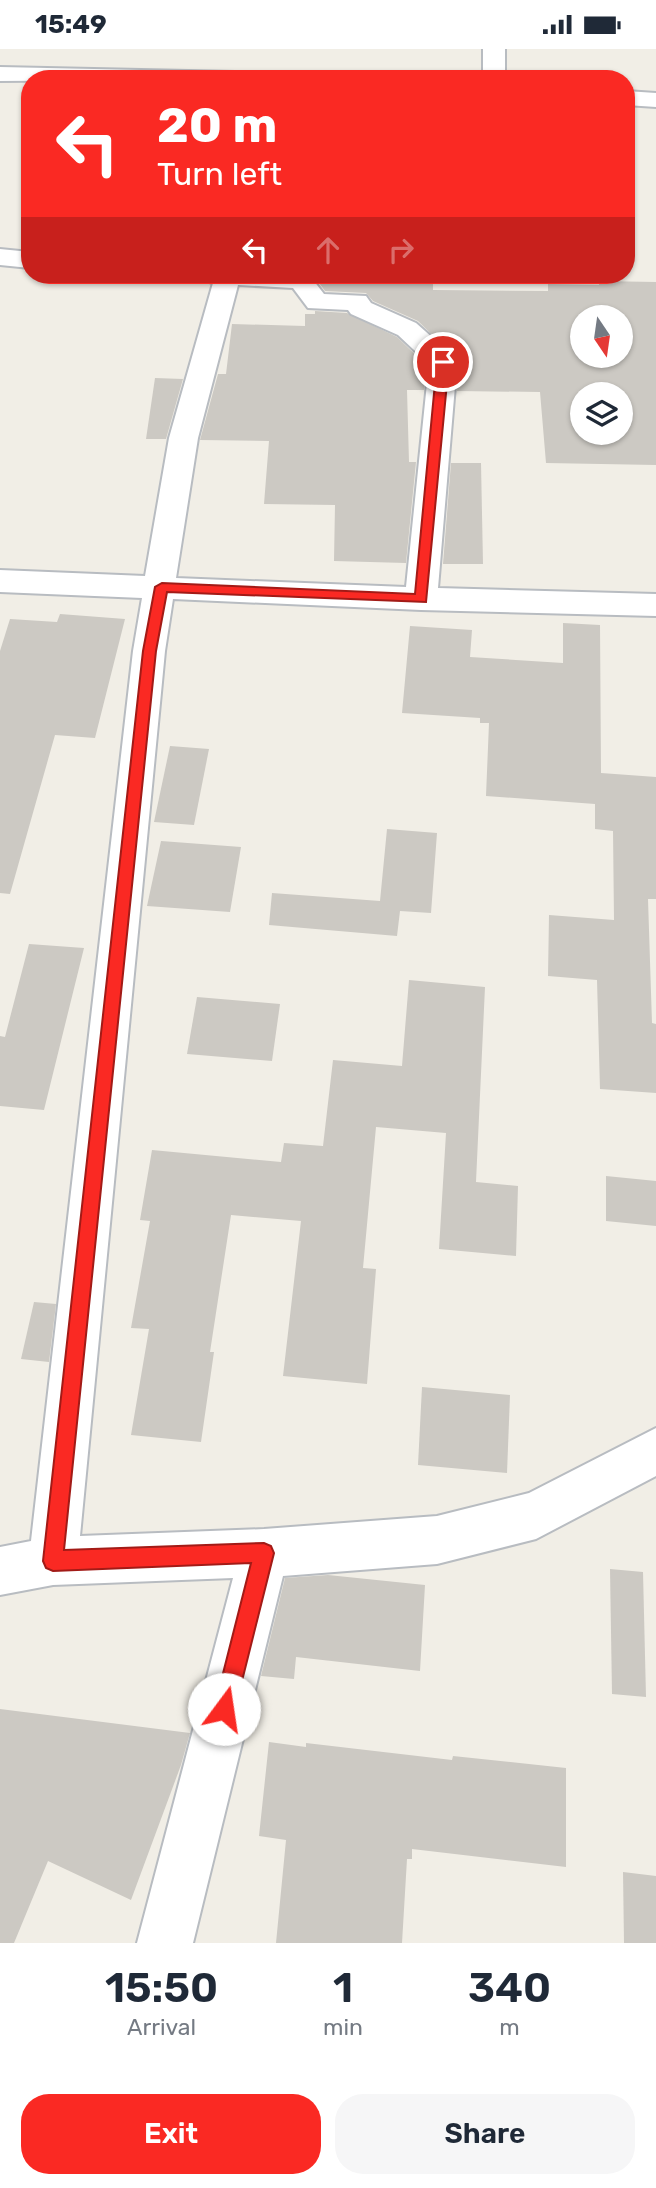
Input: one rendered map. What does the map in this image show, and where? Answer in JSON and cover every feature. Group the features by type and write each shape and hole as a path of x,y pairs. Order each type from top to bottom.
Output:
{"street":[{"path":"494,49 494,70"},
{"path":"23,70 29,66 92,70"},
{"path":"4,83 21,71"},
{"path":"635,98 656,100"},
{"path":"0,257 21,259"},
{"path":"53,1561 148,665 162,587 161,568 173,492 217,284"},
{"path":"302,284 317,302 357,302 360,308 407,329 443,362 421,599"},
{"path":"0,581 421,599 656,605"},
{"path":"0,1571 53,1561 264,1553 437,1540 536,1515 656,1451"},
{"path":"165,1943 264,1553"}],"building":[{"path":"656,282 656,465 546,463 540,392 457,391 459,361 418,321 373,301 366,293 325,291 320,284 433,284 433,290 548,291 548,284"},
{"path":"315,311 347,313 397,337 426,365 424,390 407,390 409,462 416,462 406,563 334,561 335,505 264,504 269,441 200,440 218,374 226,374 232,324 305,326 305,314 315,314"},
{"path":"155,378 183,379 166,439 146,439"},
{"path":"451,463 481,463 483,564 443,564"},
{"path":"60,614 125,619 95,738 55,735 10,894 0,893 0,651 10,619 57,622"},
{"path":"563,623 600,625 601,773 656,777 656,899 648,899 652,1023 656,1024 656,1093 600,1089 597,980 548,976 549,915 614,920 613,831 595,829 595,804 486,796 489,723 480,723 480,718 402,713 410,626 472,630 470,657 563,663"},
{"path":"170,746 209,749 194,825 154,822"},
{"path":"387,829 437,833 431,913 400,911 397,936 269,925 272,893 380,901"},
{"path":"161,841 241,847 230,912 147,906"},
{"path":"29,944 84,948 44,1110 0,1106 0,1036 5,1037"},
{"path":"409,980 485,987 476,1182 518,1186 516,1256 439,1249 446,1133 376,1127 363,1268 376,1269 367,1384 283,1376 301,1221 231,1215 210,1352 214,1352 201,1442 131,1435 149,1329 131,1328 150,1221 140,1220 152,1150 281,1162 284,1143 323,1146 333,1060 402,1066"},
{"path":"197,997 280,1004 272,1061 187,1054"},
{"path":"606,1176 656,1181 656,1226 606,1221"},
{"path":"34,1302 56,1304 49,1362 21,1359"},
{"path":"422,1387 510,1395 507,1473 418,1465"},
{"path":"610,1569 643,1572 646,1697 612,1694"},
{"path":"328,1575 425,1585 420,1671 296,1657 294,1679 261,1676 285,1578"},
{"path":"0,1709 190,1733 181,1765 131,1900 48,1861 14,1943 0,1943"},
{"path":"269,1742 306,1747 306,1743 452,1760 453,1756 566,1768 566,1867 412,1849 412,1859 407,1859 402,1943 276,1943 286,1840 259,1836"},
{"path":"623,1872 656,1876 656,1943 624,1943"}],"route":[{"path":"224,1709 264,1553 53,1561 149,651 162,587 421,599 443,362"}]}
